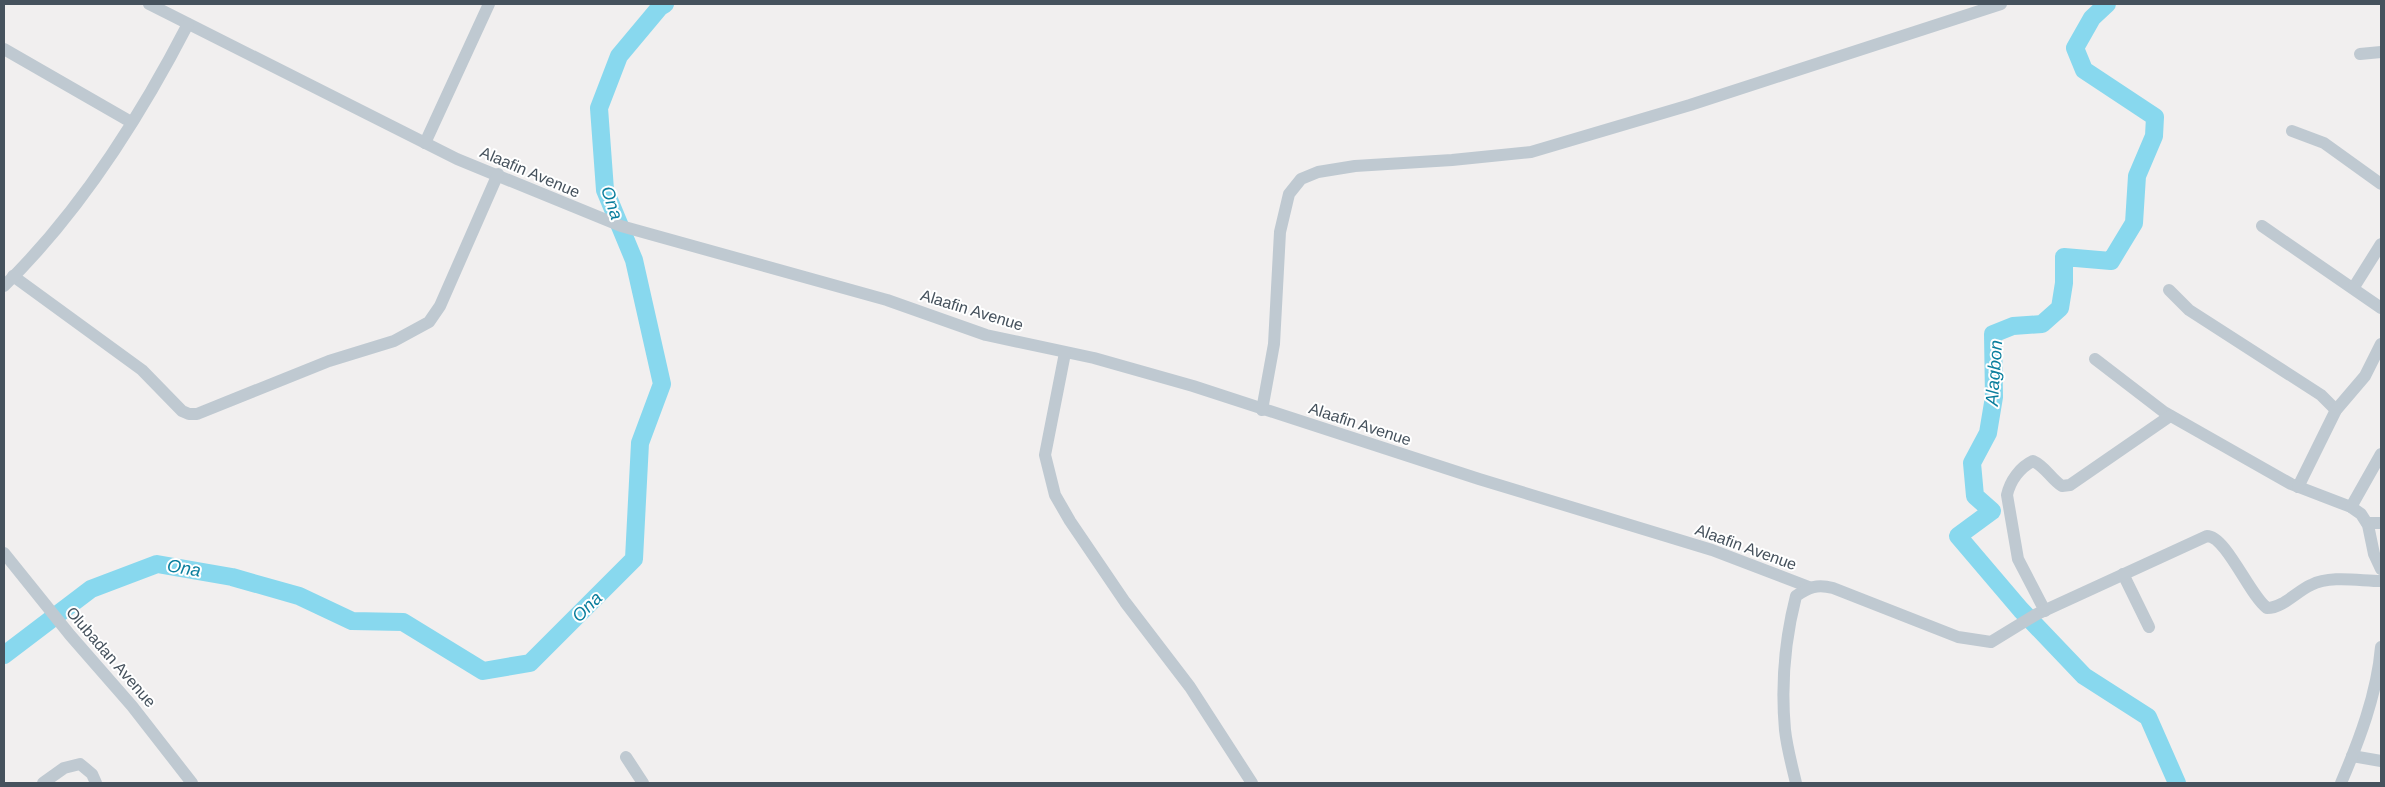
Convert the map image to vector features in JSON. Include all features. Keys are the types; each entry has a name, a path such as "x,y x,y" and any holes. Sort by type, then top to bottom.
{"street":[{"name":"Alaafin Avenue","path":"149,4 457,159 498,174 580,211 621,226 887,300 986,335 1094,358 1175,381 1262,410 1712,550 1809,588"},
{"path":"425,143 489,4"},
{"path":"1262,410 1274,344 1280,232 1289,194 1301,179 1318,172 1355,166 1452,160 1531,152 1690,105 2001,4"},
{"path":"4,286 58,226 131,122 172,55 188,24"},
{"path":"4,49 131,122"},
{"path":"2360,54 2381,52"},
{"path":"2292,131 2324,143 2381,184"},
{"path":"13,276 142,370 182,411 189,414 198,414 329,360 394,341 429,322 440,306 498,174"},
{"path":"2262,226 2354,287 2381,308"},
{"path":"2354,287 2381,244"},
{"path":"2169,290 2189,310 2321,395 2336,410"},
{"path":"2298,487 2336,410 2365,376 2381,344"},
{"path":"1065,353 1045,455 1056,495 1070,521 1124,602 1190,687 1252,783"},
{"path":"2095,359 2170,416 2298,487 2351,507 2362,514 2374,554 2381,569"},
{"path":"2041,613 2018,559 2007,496 2009,486 2026,464 2033,461 2040,464 2062,486 2070,485 2170,416"},
{"path":"2351,507 2381,454"},
{"path":"2366,523 2381,524"},
{"path":"1796,783 1785,731 1785,662 1790,619 1796,596 1809,588 1821,585 1833,588 1958,637 1980,642 1991,642 2041,613 2123,574 2211,536 2224,548 2254,593 2267,608 2275,607 2312,584 2333,580 2381,581"},
{"name":"Olubadan Avenue","path":"4,553 70,635 132,706 192,783"},
{"path":"2123,574 2149,627"},
{"path":"2341,783 2352,756 2379,672 2381,648"},
{"path":"2352,756 2381,761"},
{"path":"626,757 643,783"},
{"path":"43,783 64,768 80,764 92,774 96,783"}],"waterway":[{"name":"Ona","path":"4,655 91,589 157,564 232,577 299,596 352,621 403,622 483,671 530,663 634,559 640,443 662,384 634,260 605,190 599,108 619,56 660,7 665,4"},
{"name":"Alagbon","path":"2107,4 2092,18 2075,48 2084,70 2155,117 2154,136 2137,176 2134,223 2111,261 2064,257 2064,283 2060,308 2042,324 2013,326 1993,334 1994,397 1988,433 1972,463 1975,496 1992,511 1958,536 2021,610 2084,676 2148,717 2177,783"}]}
